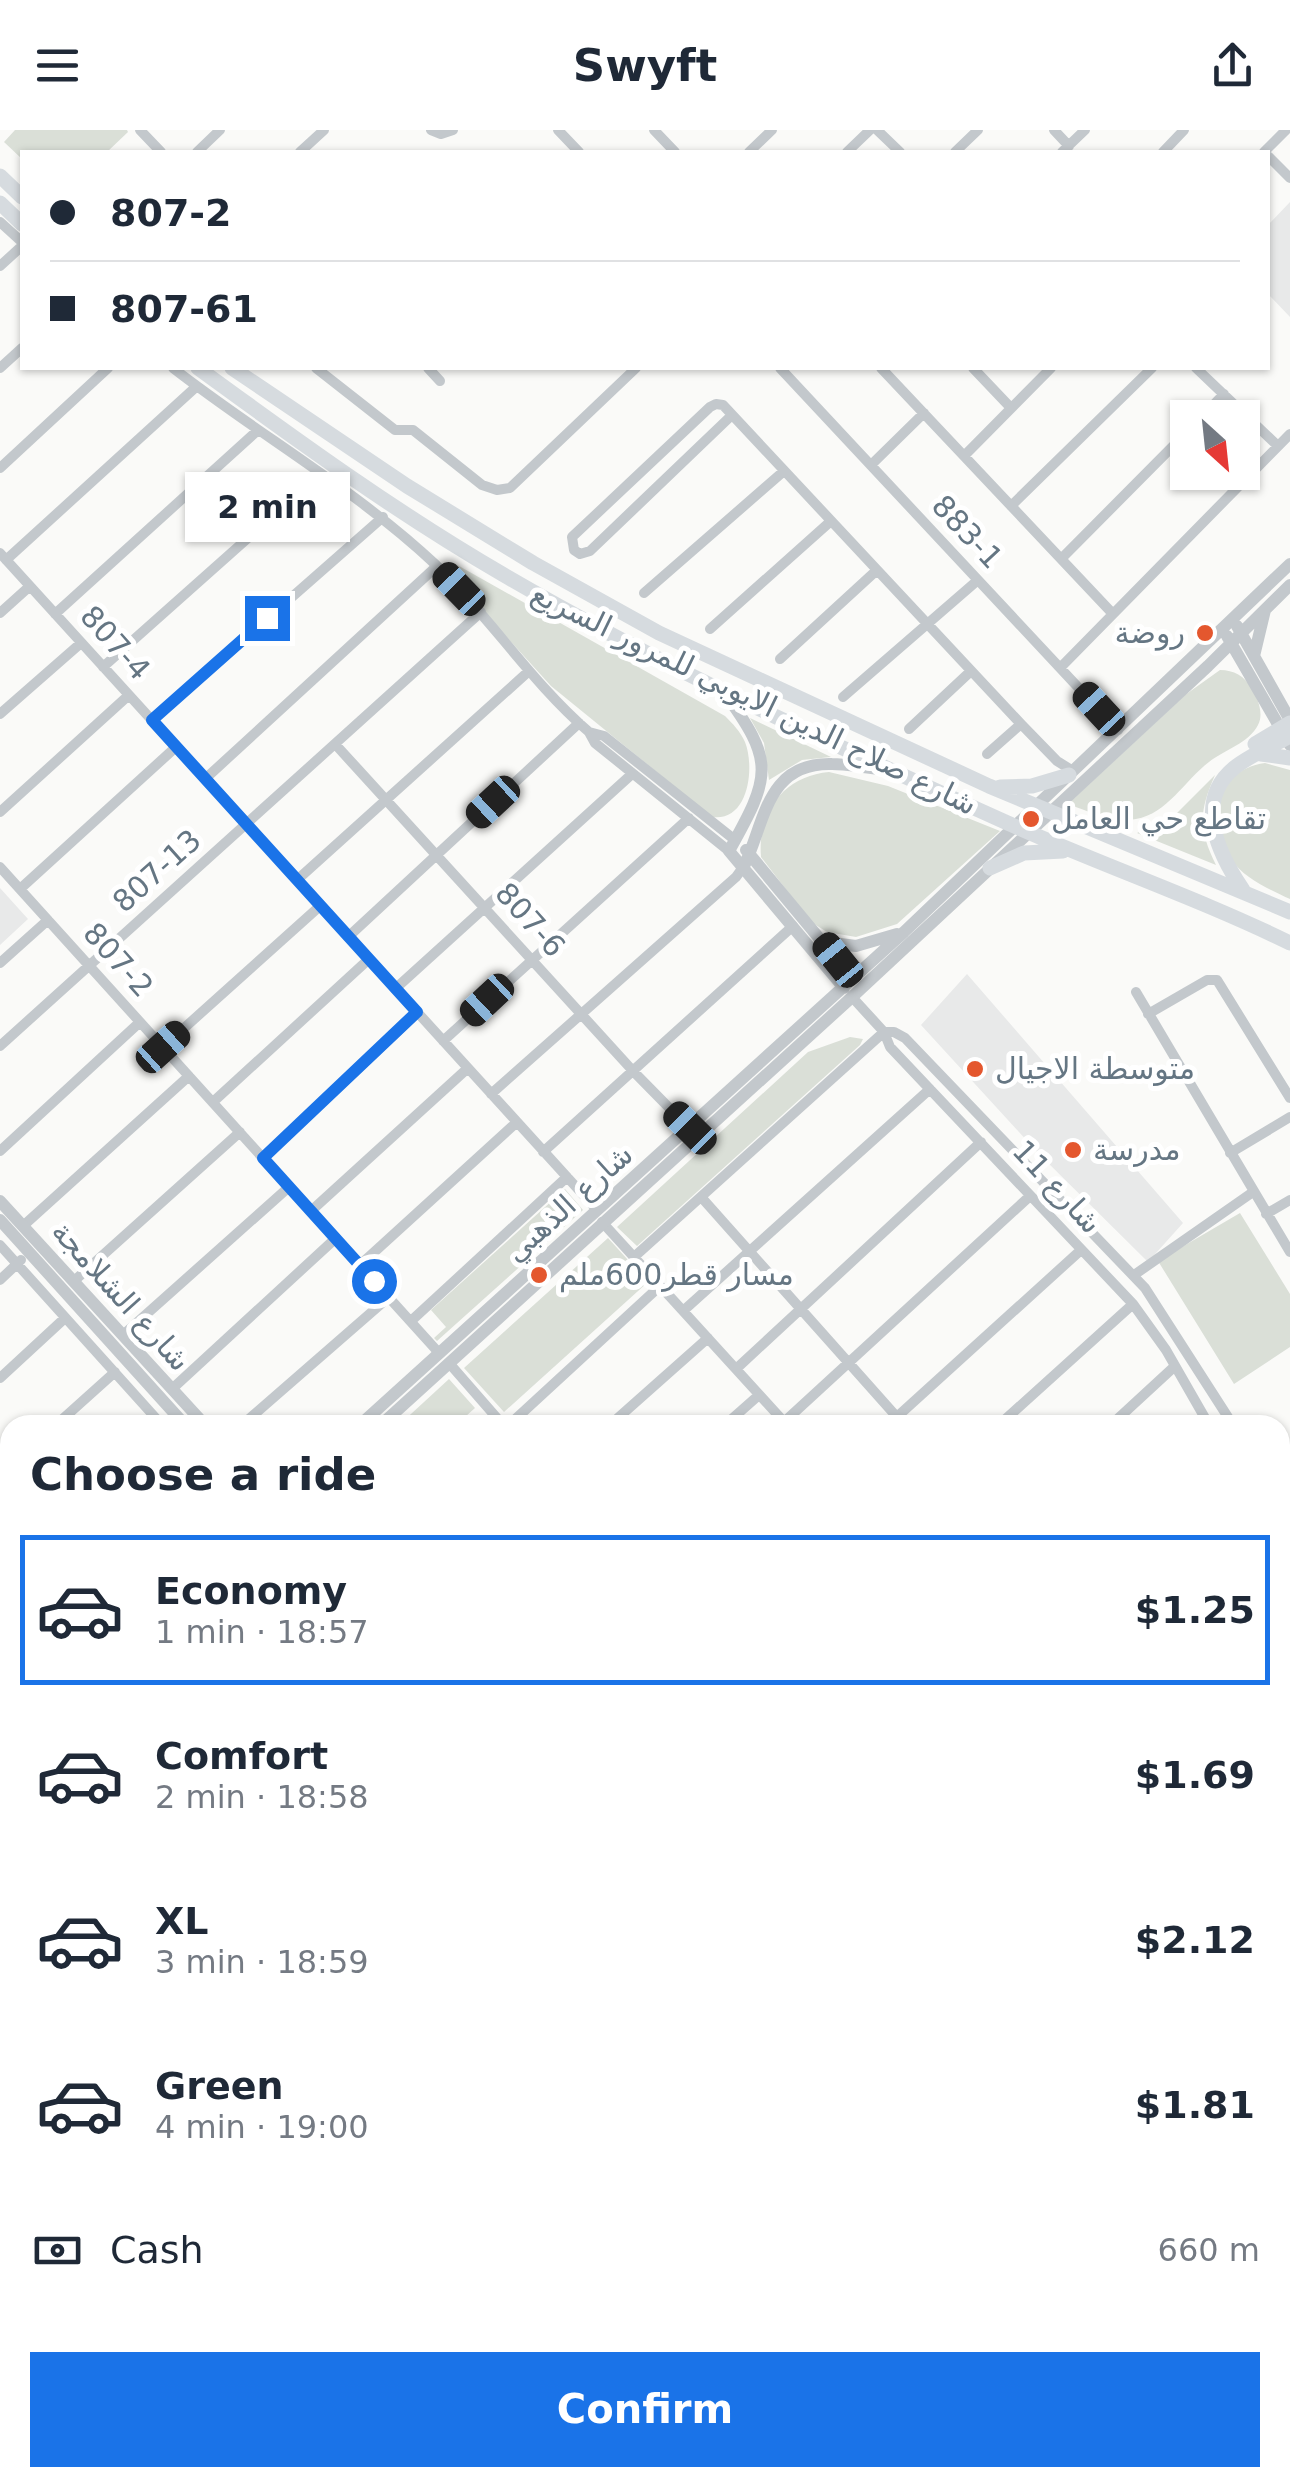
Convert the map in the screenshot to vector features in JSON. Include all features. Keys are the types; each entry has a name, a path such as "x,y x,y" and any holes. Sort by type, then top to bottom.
{"main road":[{"path":"0,176 20,195"},
{"path":"0,203 20,222"},
{"name":"شارع صلاح الدين الايوبي للمرور السريع","path":"201,370 299,444 503,574 722,689 894,770 1290,943"},
{"name":"شارع صلاح الدين الايوبي للمرور السريع","path":"235,370 407,486 660,633 989,786 1290,912"},
{"path":"1244,890 1222,854 1212,817 1214,799 1225,777 1288,732"},
{"path":"1230,758 1288,732"},
{"path":"1256,754 1290,758"},
{"path":"989,786 1032,786 1071,773"},
{"path":"990,868 1006,859 1042,850 1080,854"}],"street":[{"path":"140,130 159,150"},
{"path":"199,150 220,130"},
{"path":"302,150 324,130"},
{"path":"432,130 441,134 452,130"},
{"path":"654,130 672,150"},
{"path":"663,140 673,130"},
{"path":"751,150 772,130"},
{"path":"849,150 873,130 898,150"},
{"path":"957,150 978,130"},
{"path":"1054,130 1066,149 1085,130"},
{"path":"1164,150 1184,130"},
{"path":"1268,150 1286,130"},
{"path":"1270,159 1290,178"},
{"path":"0,222 20,242"},
{"path":"0,266 20,246"},
{"path":"0,368 20,350"},
{"path":"0,468 106,370"},
{"name":"شارع 11","path":"176,370 383,517 438,566 579,723 604,736 747,861 822,940 850,988"},
{"path":"319,370 395,430 413,430 482,486 497,490 510,488 634,370"},
{"path":"430,370 440,381"},
{"name":"883-1","path":"782,370 1118,730"},
{"path":"883,370 1113,614"},
{"path":"975,370 1010,408"},
{"path":"964,456 1049,370"},
{"path":"1011,506 1150,370"},
{"path":"1198,370 1278,446"},
{"path":"3,557 197,386"},
{"path":"1218,400 1224,394"},
{"path":"732,415 590,550 584,554 574,550 572,537 716,404 732,415 1071,773"},
{"path":"871,465 924,413"},
{"path":"55,614 257,431"},
{"path":"1060,668 1290,434"},
{"path":"1061,559 1170,449"},
{"path":"644,594 784,470"},
{"path":"103,667 320,474"},
{"path":"152,720 383,517"},
{"path":"710,629 831,521"},
{"name":"807-4","path":"3,557 468,1068 777,1415"},
{"name":"شارع الذهبي","path":"373,1415 444,1358 850,988 904,932 1208,666 1290,564"},
{"path":"205,779 438,566"},
{"path":"780,659 877,570"},
{"path":"843,696 978,580"},
{"name":"شارع الذهبي","path":"1043,808 1071,773 1118,730 1290,585"},
{"path":"0,613 30,586"},
{"path":"1254,656 1266,608"},
{"name":"807-13","path":"0,1046 481,612"},
{"path":"1232,632 1254,656 1288,732"},
{"path":"1232,632 1252,676 1288,732"},
{"path":"0,714 81,643"},
{"path":"1208,666 1228,663 1252,676"},
{"path":"909,730 972,670"},
{"path":"297,880 529,671"},
{"path":"722,689 753,733 762,762 757,800 732,846"},
{"path":"0,812 129,695"},
{"path":"348,936 579,723"},
{"path":"987,754 1021,724"},
{"name":"شارع 11","path":"590,732 595,743 632,774 732,846"},
{"name":"807-6","path":"335,744 633,1071 690,1128"},
{"path":"20,889 176,747"},
{"path":"491,1094 747,861 766,805 780,784 820,764 894,770"},
{"path":"395,988 632,774"},
{"path":"443,1041 689,818"},
{"name":"شارع الذهبي","path":"600,1216 690,1128 990,868 1021,828"},
{"name":"شارع 11","path":"747,861 793,926 884,1032 890,1047 1132,1304 1203,1415"},
{"name":"807-2","path":"0,867 497,1415"},
{"path":"163,1047 320,906"},
{"path":"0,964 48,920"},
{"path":"543,1152 793,926"},
{"path":"822,940 832,945 856,946 904,932"},
{"path":"212,1102 369,959"},
{"path":"1148,1014 1206,980 1217,980 1290,1098"},
{"path":"1136,992 1290,1252"},
{"path":"263,1158 417,1012"},
{"path":"0,1151 140,1022"},
{"path":"634,1257 884,1032 894,1032 905,1038 1134,1275 1167,1318 1228,1415"},
{"path":"312,1212 468,1068"},
{"path":"23,1226 189,1076"},
{"path":"684,1312 930,1089"},
{"path":"1230,1154 1290,1117"},
{"path":"360,1266 516,1122"},
{"path":"74,1281 240,1132"},
{"path":"736,1369 980,1142"},
{"path":"411,1321 566,1177"},
{"path":"123,1336 290,1187"},
{"path":"1134,1275 1253,1192"},
{"path":"794,1415 1030,1196"},
{"path":"702,1198 891,1415"},
{"path":"1266,1214 1290,1200"},
{"name":"شارع الشلامجة","path":"0,1201 196,1415"},
{"name":"شارع الشلامجة","path":"0,1220 176,1415"},
{"path":"172,1389 336,1238"},
{"path":"0,1245 154,1415"},
{"path":"904,1415 1081,1250"},
{"path":"0,1280 30,1252"},
{"path":"1105,1274 1120,1261"},
{"path":"517,1415 660,1286"},
{"path":"253,1415 388,1297"},
{"path":"1010,1415 1132,1304"},
{"path":"0,1378 66,1318"},
{"path":"621,1415 708,1338"},
{"name":"شارع الذهبي","path":"390,1415 444,1358"},
{"path":"1121,1415 1175,1366"},
{"path":"67,1415 115,1372"},
{"path":"736,1415 759,1395"}],"shaded area":[{"path":"15,130 128,132 109,150 20,150 20,157 4,142"},
{"path":"1290,202 1290,317 1270,296 1270,223"},
{"path":"452,562 725,716 739,731 748,753 746,791 734,811 712,817 551,686 447,571"},
{"path":"1220,670 1242,677 1256,697 1260,721 1249,737 1209,762 1166,804 1147,816 1118,819 1068,804 1185,695"},
{"path":"750,718 831,757 802,760 769,780 764,743"},
{"path":"1265,763 1290,770 1290,899 1258,883 1237,866 1215,820 1219,795 1230,780 1246,768"},
{"path":"829,772 888,786 1000,831 897,924 856,937 827,932 811,922 761,857 761,841 769,811 777,799 799,781"},
{"path":"1215,775 1203,820 1216,865 1137,833 1174,816"},
{"path":"0,888 28,919 0,945"},
{"path":"967,974 1183,1223 1148,1262 1040,1155 921,1025"},
{"path":"850,1037 863,1039 637,1246 617,1227 808,1052"},
{"path":"565,1189 583,1210 437,1341 434,1338 446,1327 431,1310"},
{"path":"1240,1213 1290,1294 1290,1347 1234,1384 1158,1261"},
{"path":"608,1238 648,1282 504,1412 464,1368"},
{"path":"449,1379 475,1408 467,1415 410,1415"}],"place":[{"name":"روضة","path":"1205,633"},
{"name":"تقاطع حي العامل","path":"1031,819"},
{"name":"متوسطة الاجيال","path":"975,1069"},
{"name":"مدرسة","path":"1073,1150"},
{"name":"مسار قطر600ملم","path":"539,1275"}],"route":[{"path":"267,618 152,720 417,1012 263,1158 374,1281"}]}
